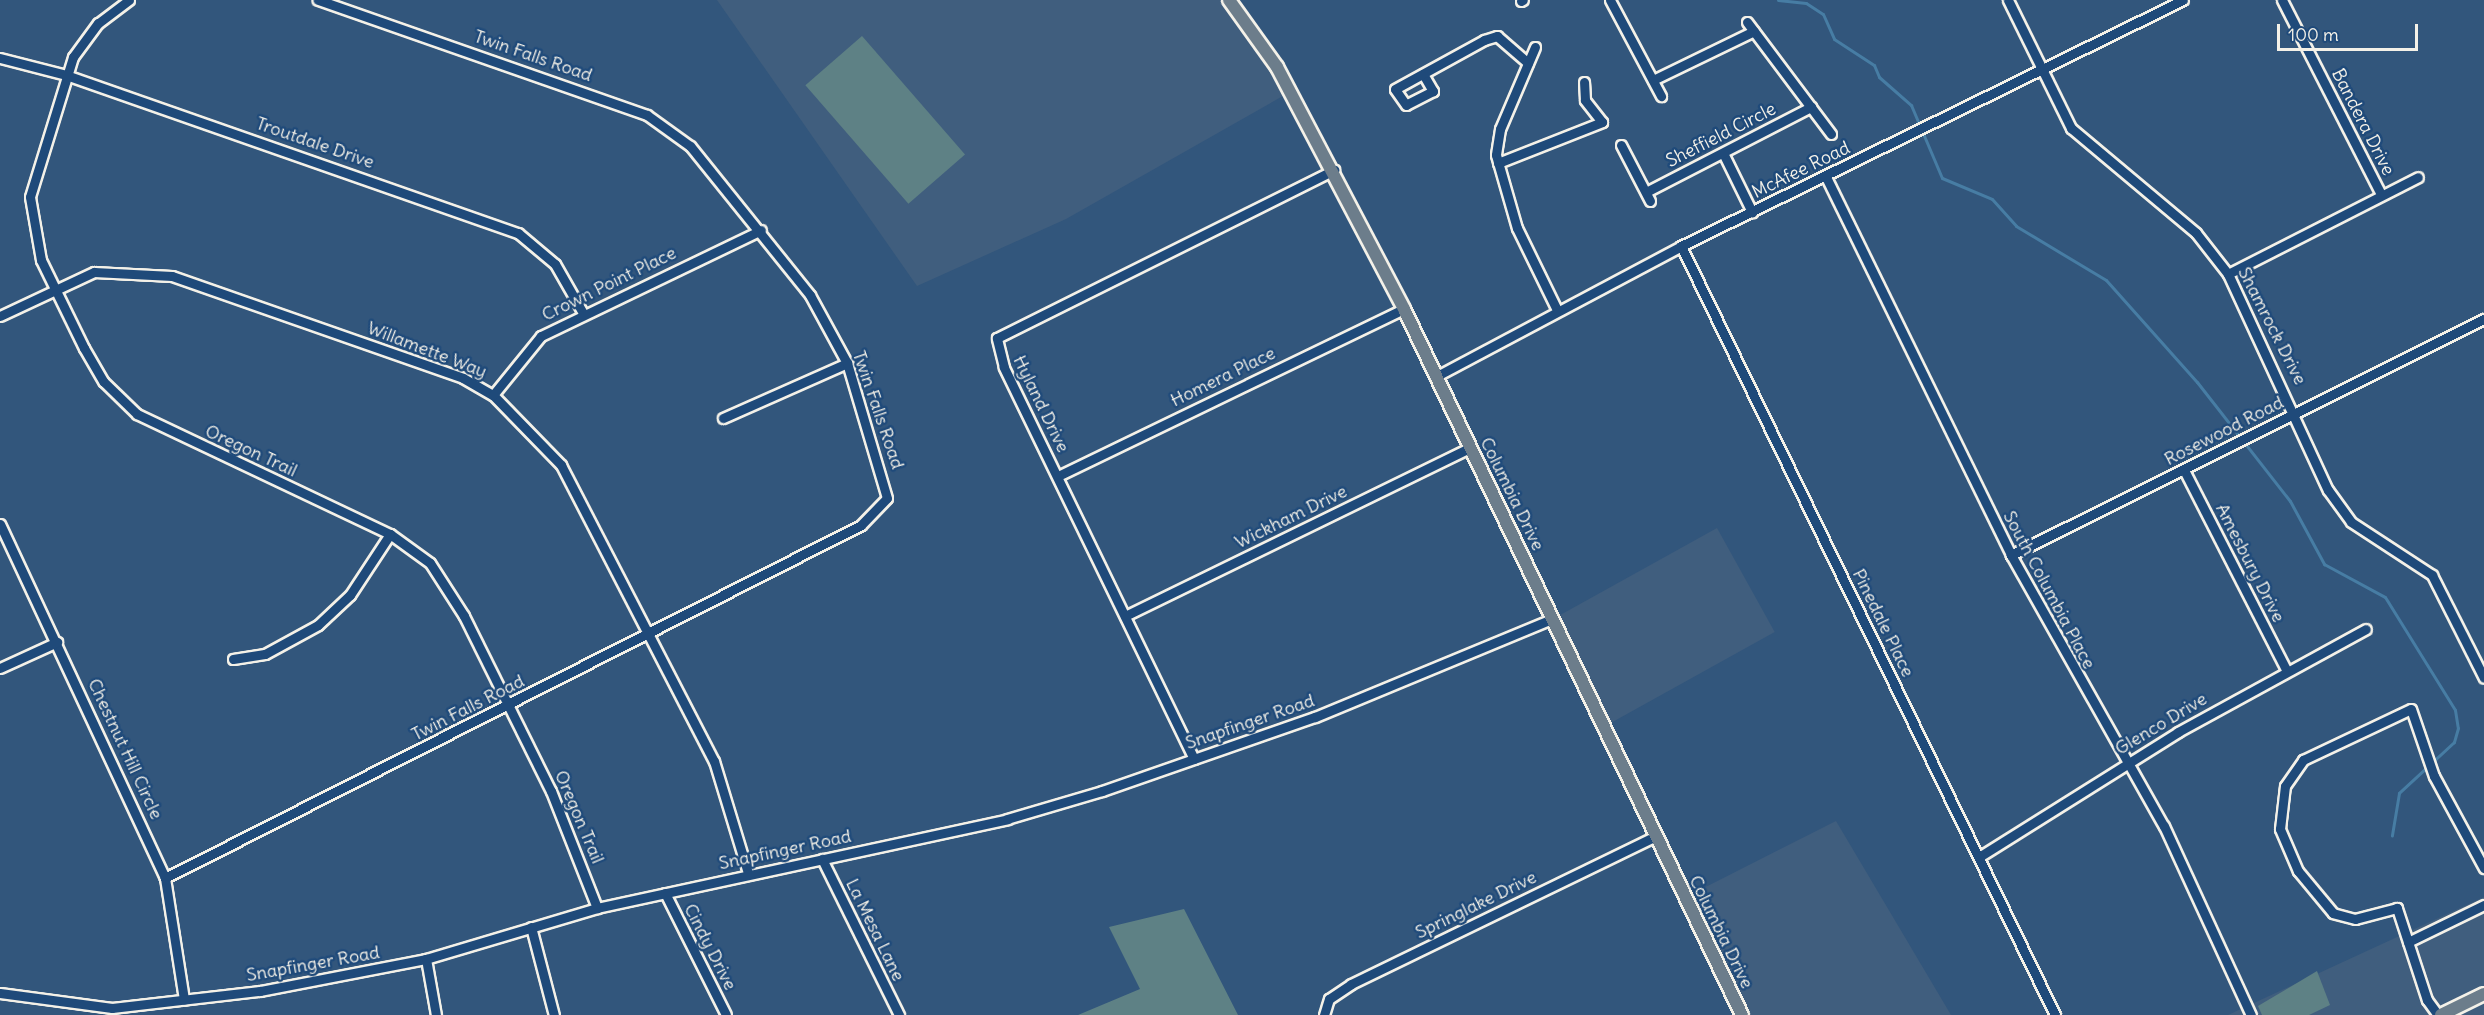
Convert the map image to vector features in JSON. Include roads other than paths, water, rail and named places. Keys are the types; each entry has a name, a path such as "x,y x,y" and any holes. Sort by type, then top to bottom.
{"main road":[{"name":"Columbia Drive","path":"1229,0 1277,67 1334,170 1404,309 1654,837 1742,1015"},
{"path":"2440,1015 2484,994"}],"street":[{"name":"Oregon Trail","path":"129,0 83,40 66,75 30,196 33,232 55,288 104,382 137,414 390,534 439,574 509,707 577,848 597,908"},
{"name":"Twin Falls Road","path":"165,878 509,707 647,629 861,525 888,498 847,363 810,295 761,230 690,146 647,115 318,0"},
{"path":"1610,0 1661,96"},
{"name":"Shamrock Drive","path":"2008,0 2044,70 2046,86 2071,128 2196,233 2228,274 2296,412 2298,431 2328,490 2351,522 2432,576 2484,678"},
{"name":"McAfee Road","path":"1436,377 1557,310 1681,246 1826,177 2183,0"},
{"name":"Bandera Drive","path":"2282,0 2381,194"},
{"path":"1747,22 1831,134"},
{"path":"1653,80 1754,31"},
{"path":"1423,74 1497,36 1528,63"},
{"path":"1535,47 1500,129 1498,163 1517,228 1557,310"},
{"name":"Troutdale Drive","path":"0,58 66,75 518,233 555,264 583,313"},
{"path":"1498,163 1602,122 1585,100 1584,82"},
{"name":"Sheffield Circle","path":"1621,145 1648,196 1811,107"},
{"path":"1724,155 1752,212"},
{"name":"Hyland Drive","path":"1194,759 996,346 1001,332 1334,170"},
{"name":"South Columbia Place","path":"1826,177 2011,555 2164,826 2251,1015"},
{"name":"Bandera Drive","path":"2228,274 2418,177"},
{"name":"Crown Point Place","path":"493,395 541,336 583,313 761,230"},
{"name":"Pinedale Place","path":"1681,246 2055,1015"},
{"name":"Willamette Way","path":"0,316 55,288 94,272 172,276 463,378 493,395 541,438 561,465 714,761 748,873"},
{"name":"Homera Place","path":"1058,476 1404,309"},
{"name":"Rosewood Road","path":"2011,555 2484,319"},
{"path":"723,418 847,363"},
{"name":"Wickham Drive","path":"1125,616 1470,448"},
{"name":"Amesbury Drive","path":"2184,470 2287,671"},
{"name":"Chestnut Hill Circle","path":"0,524 57,642 165,878 183,1000"},
{"path":"233,659 265,654 318,625 350,595 390,534"},
{"name":"Snapfinger Road","path":"0,993 112,1008 361,975 426,959 597,908 748,873 1011,818 1315,717 1552,619"},
{"name":"Glenco Drive","path":"1979,857 2128,762 2287,671 2366,629"},
{"path":"0,669 57,642"},
{"path":"2440,1015 2427,1000 2397,908 2355,919 2333,913 2298,871 2280,829 2285,786 2303,760 2410,709 2434,776 2484,868"},
{"name":"Springlake Drive","path":"1324,1015 1329,999 1351,984 1654,837"},
{"name":"La Mesa Lane","path":"822,859 898,1015"},
{"name":"Cindy Drive","path":"665,893 726,1015"},
{"path":"2408,942 2484,905"},
{"path":"531,927 554,1015"},
{"path":"426,959 436,1015"}],"waterway":[{"path":"1778,0 1806,3 1823,14 1834,39 1874,65 1879,77 1911,105 1942,178 1992,199 2016,226 2106,280 2197,382 2290,501 2324,564 2385,597 2455,710 2458,728 2454,742 2399,793 2392,835"}]}
